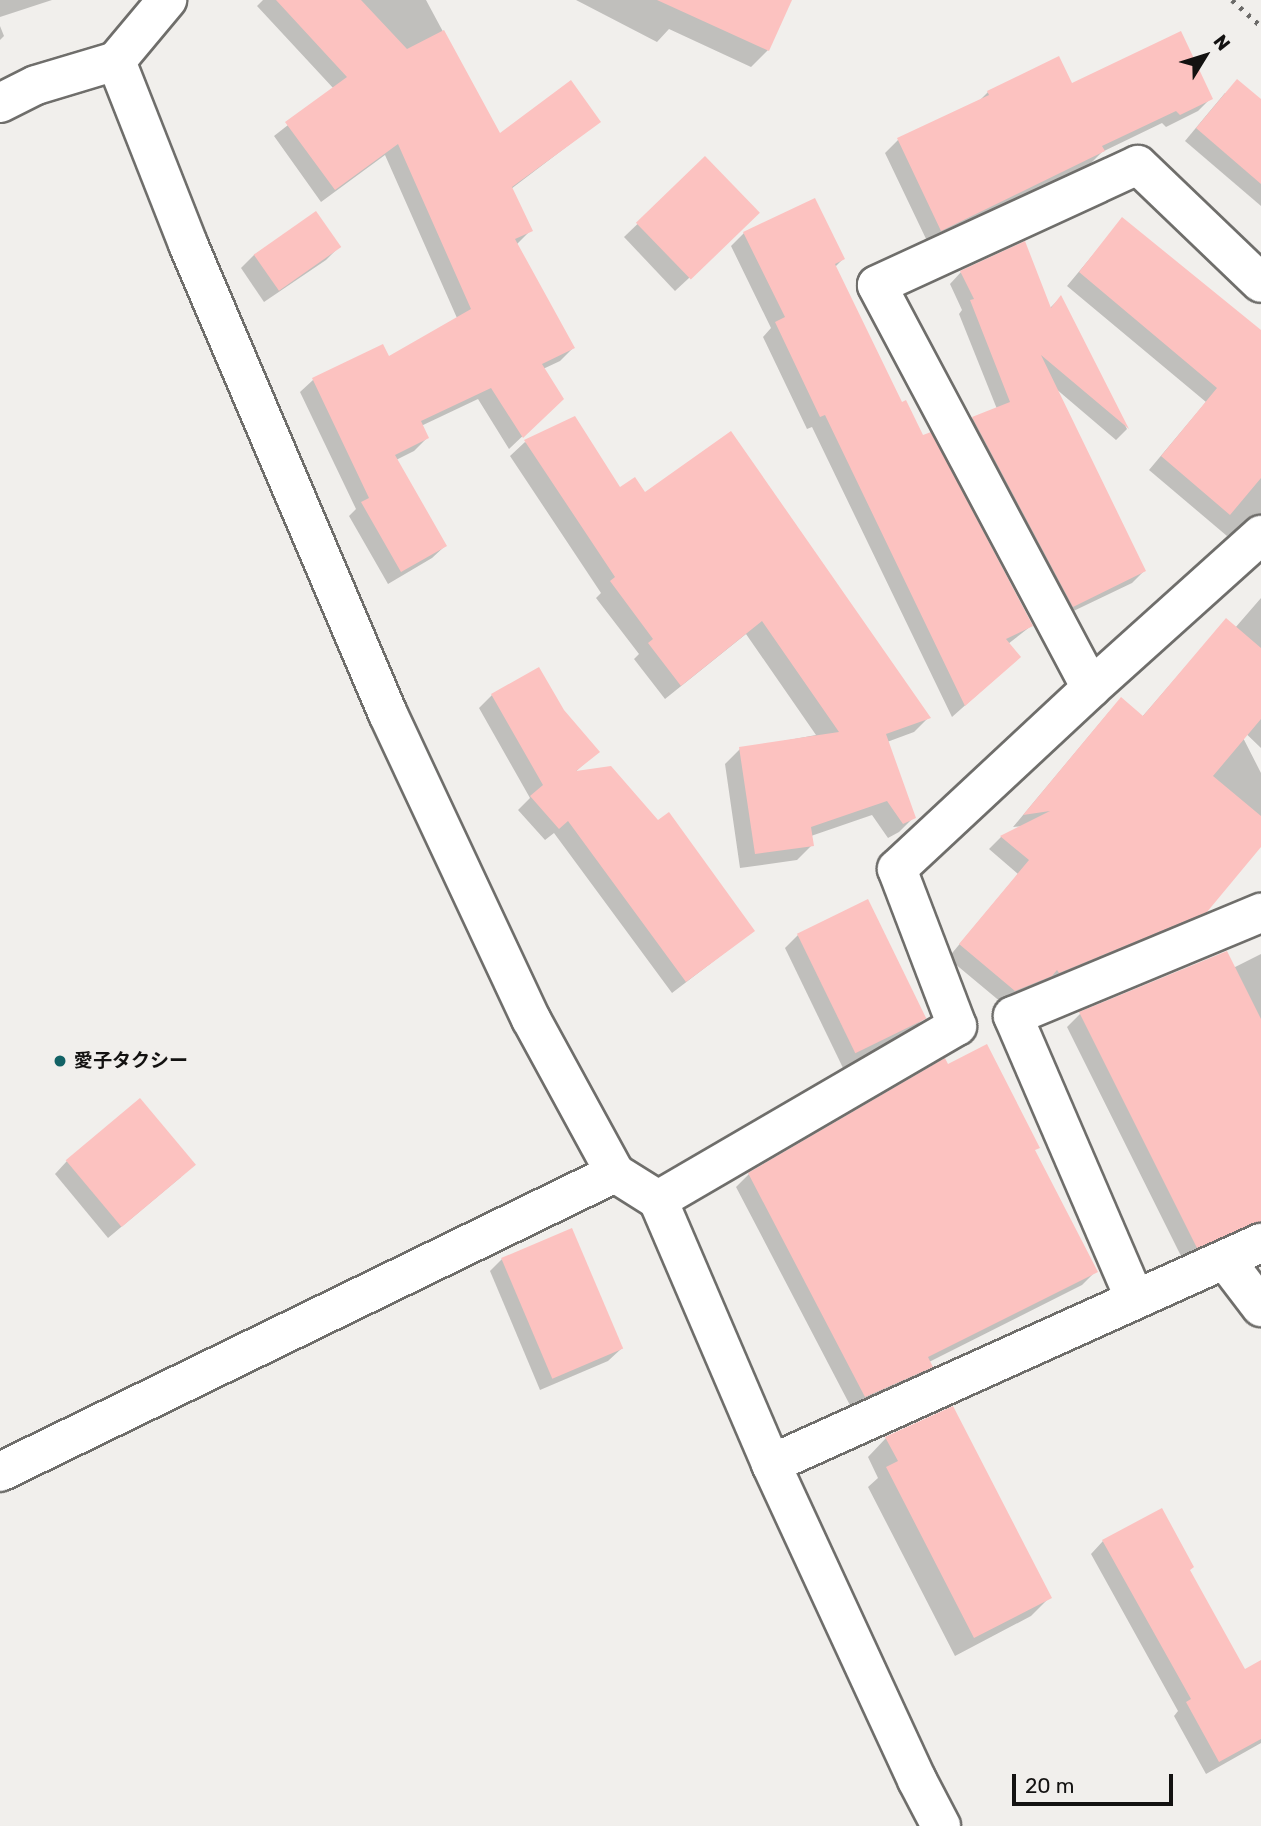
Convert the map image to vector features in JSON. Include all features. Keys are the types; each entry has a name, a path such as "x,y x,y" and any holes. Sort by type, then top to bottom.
{"street":[{"path":"0,103 36,85 116,61 167,0"},
{"path":"116,61 194,256 388,714 531,1019 615,1173 658,1200 771,1464 911,1768 942,1826"},
{"path":"1091,688 877,285 1138,165 1261,283"},
{"path":"658,1200 957,1026 897,869 1091,688 1261,535"},
{"path":"1134,1297 1013,1016 1261,913"},
{"path":"0,1472 615,1173"},
{"path":"771,1464 1134,1297 1226,1261 1261,1242"},
{"path":"1226,1261 1261,1307"}],"building":[{"path":"276,0 361,0 407,49 444,30 500,133 571,80 601,122 512,187 533,231 515,239 575,348 542,364 564,399 523,438 491,388 421,421 429,438 395,455 447,546 401,572 361,502 369,498 312,378 383,344 389,356 471,309 398,144 335,190 285,122 347,77"},
{"path":"657,0 792,0 769,51"},
{"path":"1181,31 1213,99 1180,115 1176,111 1102,146 1105,151 941,231 897,138 989,95 987,91 1059,56 1072,83"},
{"path":"1237,79 1261,99 1261,184 1196,128"},
{"path":"705,156 760,213 691,280 636,223"},
{"path":"815,198 845,259 835,264 902,402 906,400 923,435 931,432 1033,626 1006,639 1021,657 965,706 825,415 820,417 775,322 785,317 743,232"},
{"path":"316,211 341,247 279,291 254,255"},
{"path":"1122,217 1261,330 1261,478 1230,515 1161,456 1217,388 1079,272"},
{"path":"1025,241 1051,308 1061,295 1129,429 1041,355 1146,571 1073,607 972,417 1010,402 970,300 974,299 960,271"},
{"path":"575,416 620,487 635,477 645,492 731,431 931,718 886,734 916,818 903,824 887,801 811,827 814,846 755,854 739,747 839,732 762,621 681,686 648,643 653,639 610,581 615,577 524,440"},
{"path":"1226,618 1261,648 1261,719 1213,776 1261,816 1261,847 1207,912 1059,973 1057,970 1052,976 1015,991 959,944 1029,860 1000,836 1050,811 1023,815 1121,697 1143,716"},
{"path":"539,667 564,710 600,752 576,771 611,766 658,820 669,812 755,931 686,982 568,821 559,829 530,796 543,785 491,694"},
{"path":"868,899 926,1019 855,1053 797,934"},
{"path":"1227,951 1261,1019 1261,1222 1197,1248 1079,1012"},
{"path":"987,1044 1040,1148 1035,1150 1098,1272 928,1357 933,1367 865,1397 748,1173 945,1058 948,1064"},
{"path":"140,1098 196,1165 122,1227 66,1160"},
{"path":"572,1228 623,1349 552,1379 501,1258"},
{"path":"953,1406 1052,1598 974,1638 886,1467 898,1461 885,1437"},
{"path":"1162,1508 1194,1567 1190,1570 1245,1669 1261,1660 1261,1739 1219,1762 1186,1702 1191,1699 1102,1540"}],"railway":[{"path":"1232,0 1261,26"}],"place":[{"name":"愛子タクシー","path":"60,1061"}]}
